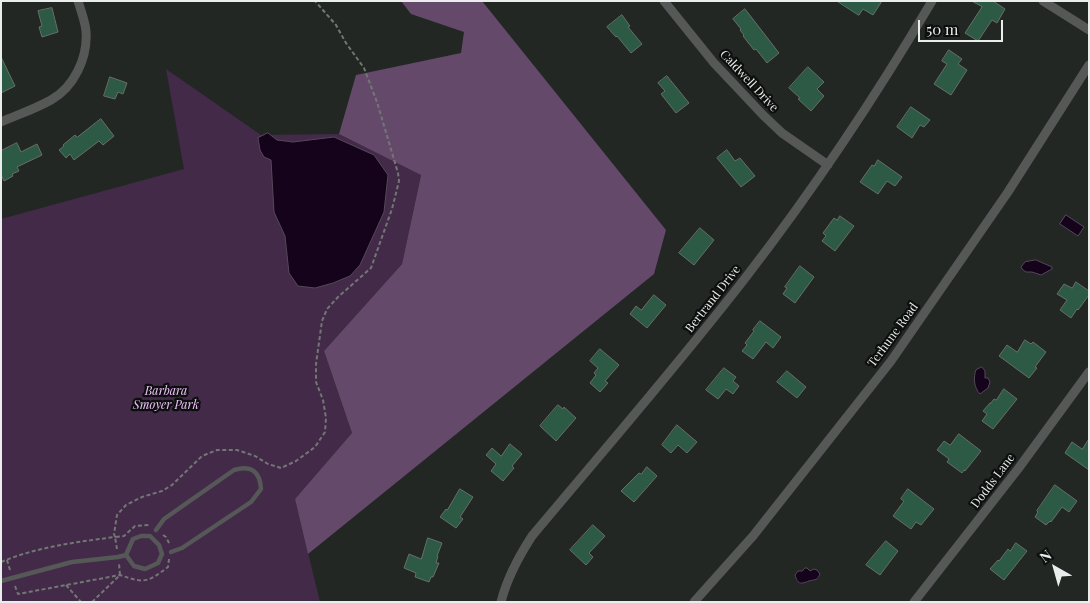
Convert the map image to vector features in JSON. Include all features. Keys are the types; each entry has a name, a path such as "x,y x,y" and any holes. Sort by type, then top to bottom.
{"street":[{"path":"1,122 51,100 65,90 74,78 81,63 86,31 78,1"},
{"name":"Caldwell Drive","path":"664,1 714,62 763,115 782,133 828,165"},
{"name":"Bertrand Drive","path":"501,602 510,576 532,536 747,276 828,165 887,76 932,1"},
{"path":"1043,1 1089,30"},
{"name":"Terhune Road","path":"694,602 753,536 891,361 1008,192 1089,66"},
{"name":"Dodds Lane","path":"914,602 1007,483 1089,372"}],"lane":[{"path":"156,530 164,519 234,470 243,467 253,470 260,479 261,489 251,502 182,548 171,552"},
{"path":"141,536 150,536 159,545 162,554 158,563 145,569 134,566 126,555 133,540 141,536"},
{"path":"1,581 72,562 126,555"}],"path":[{"path":"92,602 120,575 114,534 117,515 126,505 142,497 162,492 202,456 217,450 237,450 280,468 296,461 315,446 324,432 326,418 323,400 316,382 316,364 322,321 327,309 338,297 371,268 392,209 399,181 377,102 364,68 336,25 315,1"},
{"path":"1,562 65,544 115,537"},
{"path":"66,585 81,602"}],"green space":[{"name":"Barbara Smoyer Park","path":"166,69 261,135 339,134 421,174 402,264 324,351 352,433 295,499 320,602 1,602 1,219 184,169"}],"shaded area":[{"path":"401,1 482,1 666,230 654,274 308,554 295,499 352,433 324,351 402,264 421,175 339,134 356,75 461,53 464,32 411,14"},
{"path":"268,133 277,140 293,142 334,137 374,155 388,175 384,212 360,265 350,276 315,288 298,286 289,273 285,236 274,212 271,160 264,157 260,150 258,138"},
{"path":"1066,215 1084,227 1078,236 1060,224"},
{"path":"1036,260 1052,267 1052,269 1041,275 1026,272 1022,269 1021,267 1025,262"},
{"path":"982,367 985,371 985,378 988,378 990,382 988,388 980,394 975,386 975,376 976,370"},
{"path":"805,568 810,571 817,570 820,574 818,578 804,583 797,581 795,575 798,571 802,571"}],"building":[{"path":"837,1 882,1 873,15 863,9 859,15"},
{"path":"972,1 993,1 1005,9 997,23 992,20 978,41 965,33 982,7"},
{"path":"52,8 58,32 42,37 39,27 42,26 38,11"},
{"path":"745,9 779,53 767,63 743,36 741,29 733,19"},
{"path":"622,15 630,26 628,27 642,44 631,53 607,27"},
{"path":"949,50 962,59 958,64 967,70 951,95 934,84 947,64 942,61"},
{"path":"1,57 15,86 1,93"},
{"path":"808,67 824,82 817,89 824,96 811,111 789,88"},
{"path":"667,76 689,103 676,113 661,94 665,91 658,83"},
{"path":"110,77 127,83 123,94 118,92 115,99 104,96"},
{"path":"911,107 930,120 924,127 920,125 912,138 897,127"},
{"path":"101,119 114,136 103,145 99,141 74,160 70,154 66,158 59,150 63,145"},
{"path":"17,143 21,152 37,144 42,155 17,167 19,171 4,181 1,175 1,151"},
{"path":"727,150 735,161 740,158 755,176 741,187 717,158"},
{"path":"878,160 902,177 895,186 887,181 878,194 860,182"},
{"path":"840,216 854,226 835,251 822,241 826,236 823,233 834,218 837,220"},
{"path":"700,228 714,240 694,265 679,253"},
{"path":"800,266 814,277 795,303 783,294 787,288 785,287"},
{"path":"1076,282 1089,291 1089,295 1071,318 1060,310 1067,300 1057,294 1064,284 1072,288"},
{"path":"654,295 666,305 647,328 630,314 636,306 641,310"},
{"path":"760,321 781,337 773,348 766,342 753,359 742,351 747,345 745,343"},
{"path":"1025,340 1031,344 1033,342 1046,352 1029,378 999,356 1007,345 1017,352"},
{"path":"600,349 619,365 605,381 608,383 600,392 590,383 596,375 594,373 598,368 590,361"},
{"path":"724,368 736,377 733,381 739,386 733,394 726,389 718,399 706,390"},
{"path":"787,371 806,387 797,398 777,382"},
{"path":"1004,389 1017,399 993,429 982,421 987,414 983,411 994,399 996,400"},
{"path":"558,405 563,409 564,407 576,418 556,441 540,426"},
{"path":"677,425 697,442 687,453 678,445 671,453 662,445"},
{"path":"959,434 981,451 962,473 947,462 949,459 937,450 944,441 950,445"},
{"path":"1089,439 1089,470 1065,453 1072,442 1082,449"},
{"path":"510,444 522,454 512,466 514,468 503,481 491,471 496,464 486,455 492,448 501,456"},
{"path":"647,467 657,476 634,502 621,491"},
{"path":"1055,485 1077,501 1069,512 1062,507 1051,522 1046,525 1035,517"},
{"path":"460,489 473,497 460,517 463,519 456,528 440,517 447,510"},
{"path":"908,489 934,509 921,525 916,522 911,529 893,516 904,501 901,499"},
{"path":"593,525 605,536 589,553 593,557 586,565 570,550"},
{"path":"428,538 442,543 437,556 436,563 439,563 429,582 415,577 416,573 404,568 409,554 421,559"},
{"path":"886,541 898,551 880,575 866,565"},
{"path":"1016,543 1027,551 1004,580 990,569"}]}
